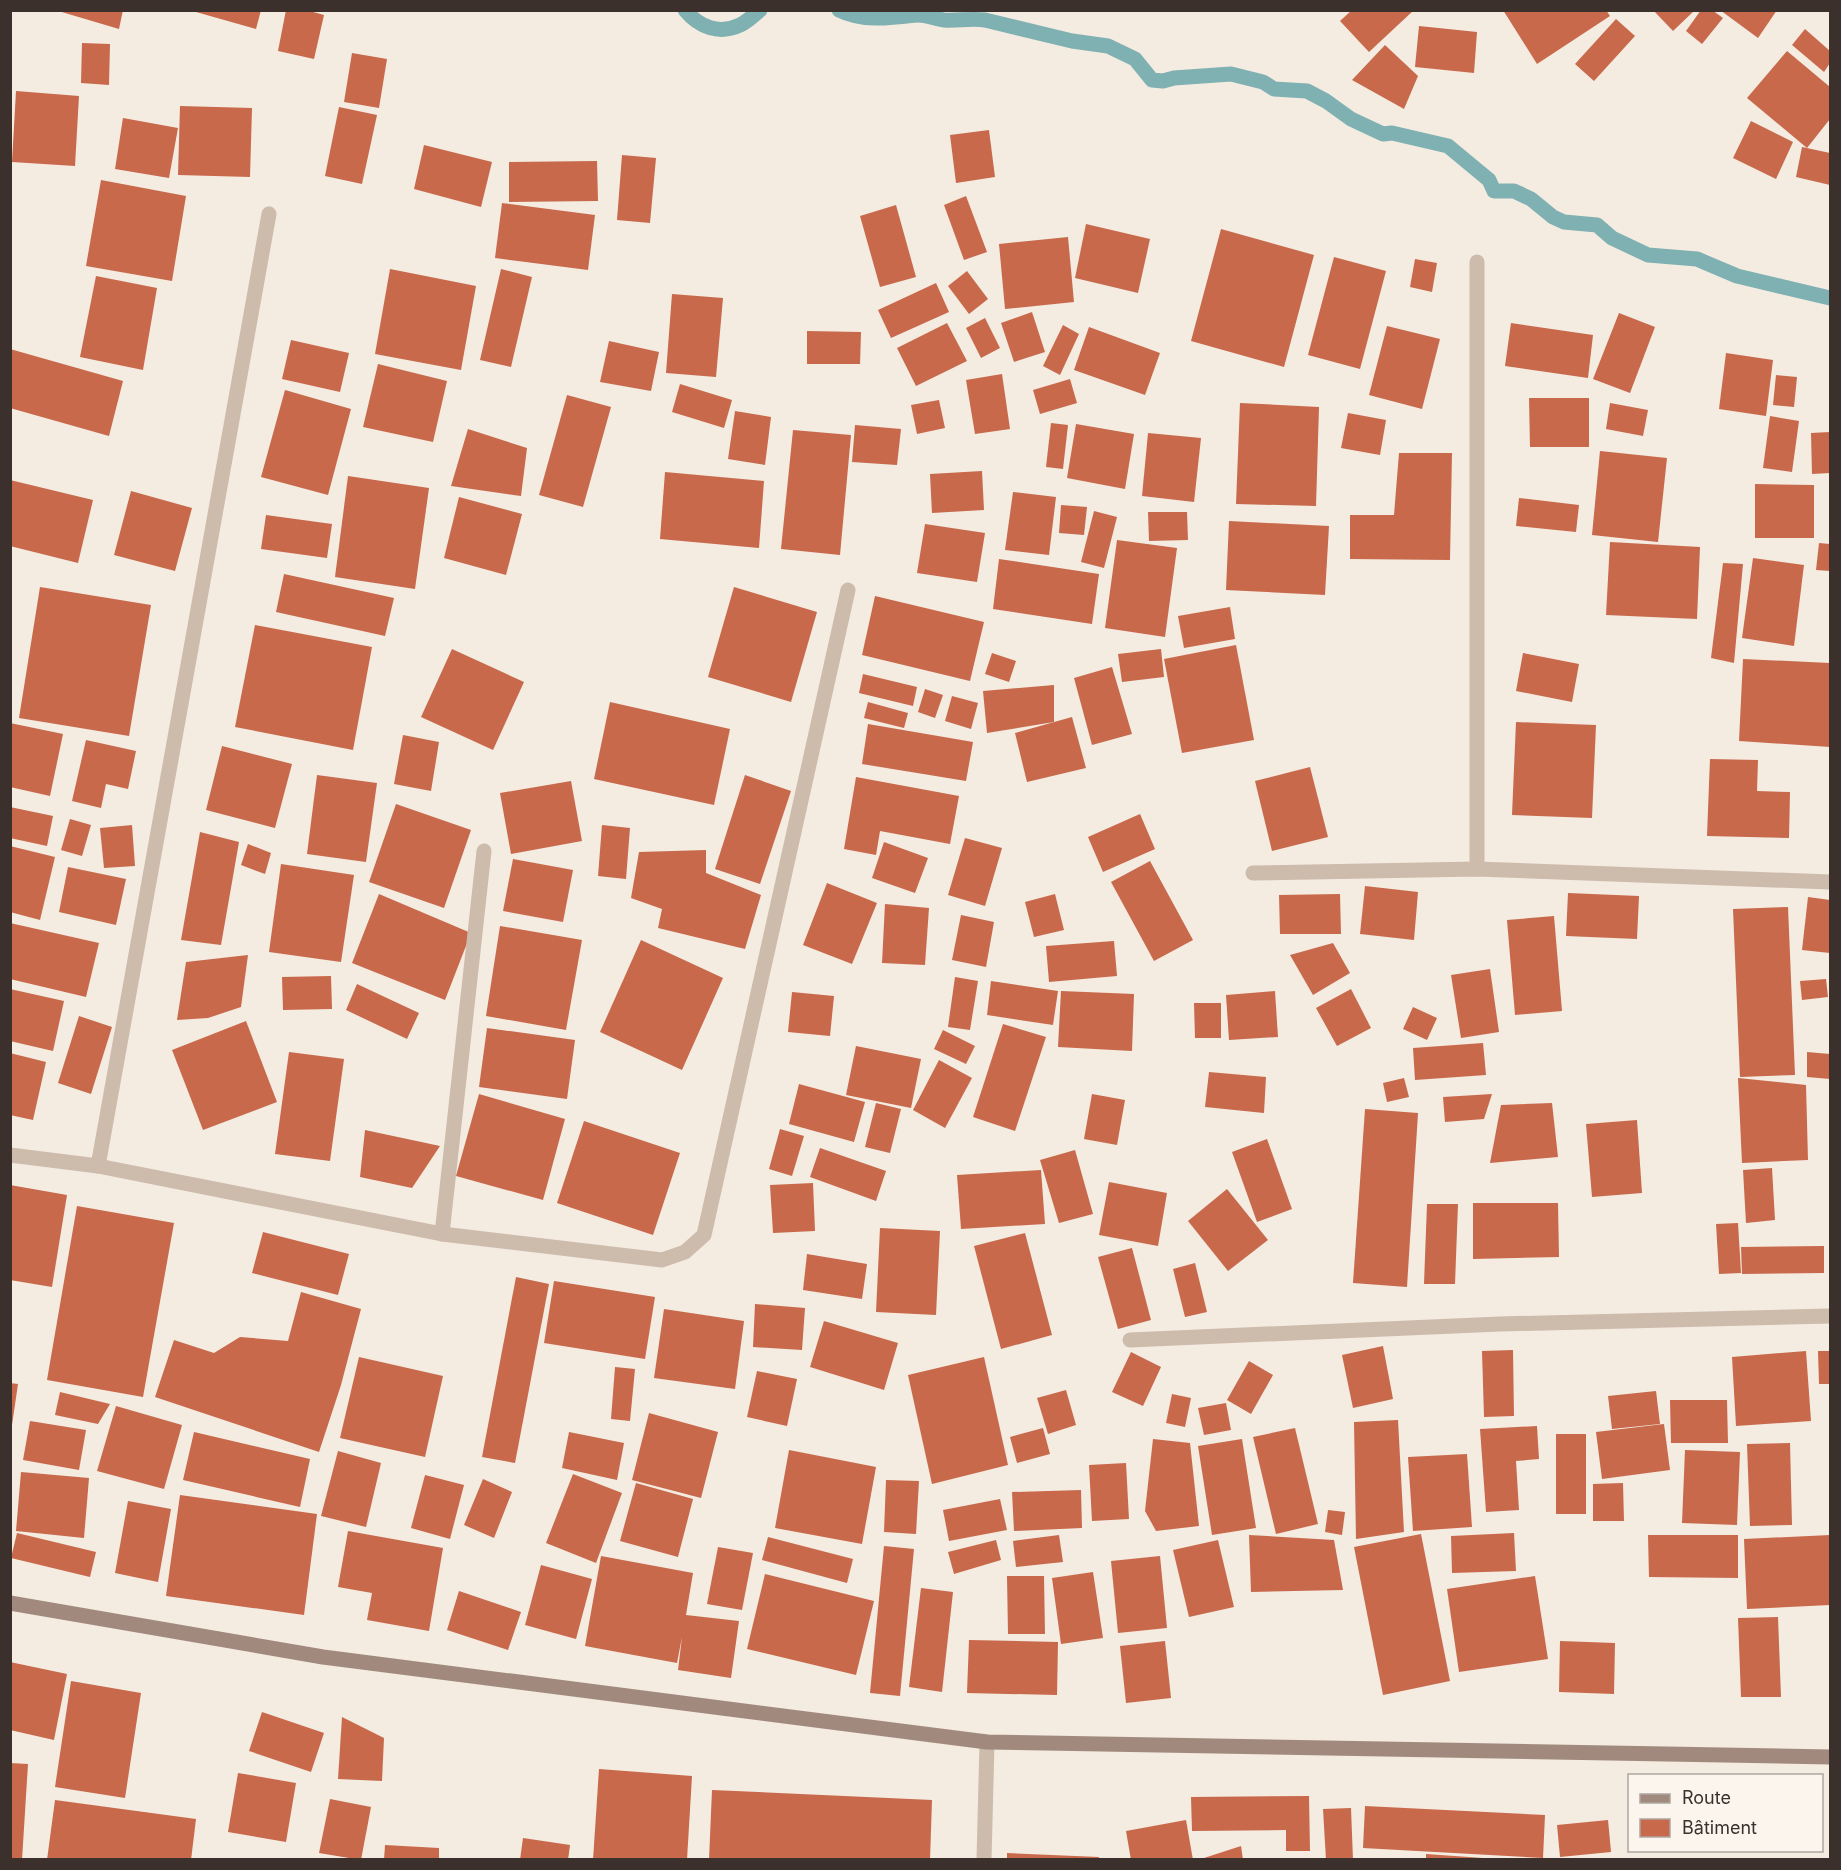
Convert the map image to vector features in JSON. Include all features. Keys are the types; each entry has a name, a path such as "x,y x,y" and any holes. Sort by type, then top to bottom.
{"street":[{"path":"98,1166 269,214"},
{"path":"1477,262 1477,869"},
{"path":"10,1155 98,1166 442,1234 662,1260 685,1252 704,1235 848,590"},
{"path":"442,1234 484,852"},
{"path":"1253,873 1477,869 1830,882"},
{"path":"1130,1340 1500,1324 1830,1316"},
{"path":"10,1603 323,1657 987,1742 1830,1757"},
{"path":"984,1860 987,1742"}],"building":[{"path":"55,10 123,10 119,29"},
{"path":"189,10 261,10 256,29"},
{"path":"286,10 306,10 324,15 314,59 278,51"},
{"path":"1352,10 1414,10 1369,52 1340,21"},
{"path":"1503,10 1606,10 1610,16 1537,64"},
{"path":"1653,10 1695,10 1673,31"},
{"path":"1701,10 1712,10 1723,18 1702,44 1686,31"},
{"path":"1720,10 1777,10 1758,38"},
{"path":"1616,19 1635,36 1594,81 1575,64"},
{"path":"1419,26 1477,32 1474,73 1415,67"},
{"path":"1805,29 1830,51 1830,63 1824,72 1792,45"},
{"path":"82,43 110,44 109,85 81,83"},
{"path":"1385,45 1418,76 1404,109 1352,80"},
{"path":"1787,51 1830,87 1830,119 1807,148 1747,98"},
{"path":"352,53 387,59 379,108 344,102"},
{"path":"16,91 79,96 75,166 12,162"},
{"path":"180,106 252,108 250,177 178,175"},
{"path":"339,107 377,115 362,184 325,176"},
{"path":"123,118 178,128 169,178 115,169"},
{"path":"1751,121 1793,142 1776,179 1733,158"},
{"path":"989,130 995,177 956,183 950,135"},
{"path":"424,145 492,162 481,207 414,189"},
{"path":"1802,147 1830,153 1830,185 1796,177"},
{"path":"622,155 656,158 650,223 617,220"},
{"path":"597,161 598,201 509,202 509,162"},
{"path":"101,180 186,196 172,281 86,266"},
{"path":"966,196 987,252 964,260 944,205"},
{"path":"502,203 595,215 588,270 495,258"},
{"path":"896,205 916,277 880,287 860,216"},
{"path":"1086,224 1150,239 1138,293 1075,278"},
{"path":"1221,229 1314,255 1284,367 1191,341"},
{"path":"1068,237 1074,302 1005,309 999,244"},
{"path":"1334,257 1386,271 1360,369 1308,355"},
{"path":"1415,259 1437,263 1432,292 1410,287"},
{"path":"390,269 476,286 461,370 375,354"},
{"path":"501,269 532,277 511,367 480,360"},
{"path":"967,271 988,299 969,314 948,286"},
{"path":"96,276 157,288 143,370 80,357"},
{"path":"936,283 949,312 891,338 878,310"},
{"path":"672,294 723,298 716,377 666,373"},
{"path":"1032,312 1045,352 1014,362 1001,323"},
{"path":"1619,313 1655,327 1630,393 1593,379"},
{"path":"985,318 1000,348 981,358 966,328"},
{"path":"947,323 967,361 916,386 897,348"},
{"path":"1511,323 1593,335 1588,378 1505,366"},
{"path":"1063,325 1079,334 1060,375 1043,366"},
{"path":"1387,326 1440,339 1422,409 1369,395"},
{"path":"1089,327 1160,353 1145,395 1074,370"},
{"path":"807,331 861,332 860,364 807,364"},
{"path":"291,340 349,353 340,392 282,379"},
{"path":"609,341 659,352 651,391 600,382"},
{"path":"10,349 123,381 109,436 10,408"},
{"path":"1726,353 1773,360 1766,416 1719,409"},
{"path":"378,364 447,381 433,442 363,427"},
{"path":"1002,374 1010,429 975,434 966,380"},
{"path":"1776,375 1797,377 1794,407 1773,405"},
{"path":"1070,379 1077,403 1040,414 1033,390"},
{"path":"680,384 732,400 724,428 672,412"},
{"path":"285,390 351,409 328,495 261,477"},
{"path":"567,395 611,407 583,507 539,495"},
{"path":"1529,398 1589,398 1589,447 1530,447"},
{"path":"939,400 945,428 917,434 911,405"},
{"path":"1240,403 1319,407 1316,506 1236,504"},
{"path":"1610,403 1648,410 1643,436 1606,429"},
{"path":"735,411 771,417 765,465 728,459"},
{"path":"1348,413 1386,420 1380,455 1341,448"},
{"path":"1770,416 1799,421 1792,472 1763,468"},
{"path":"1051,423 1068,425 1063,469 1046,467"},
{"path":"1076,424 1134,434 1125,489 1067,478"},
{"path":"855,425 901,429 897,465 852,462"},
{"path":"468,429 527,448 521,496 451,486"},
{"path":"793,430 851,435 840,555 781,549"},
{"path":"1830,432 1830,473 1812,474 1811,433"},
{"path":"1148,433 1201,438 1194,502 1142,496"},
{"path":"1600,451 1667,458 1658,542 1592,535"},
{"path":"1399,453 1452,453 1450,560 1350,559 1350,515 1394,515"},
{"path":"982,471 984,510 932,513 930,474"},
{"path":"665,472 764,481 759,548 660,539"},
{"path":"348,476 429,488 415,589 335,577"},
{"path":"10,480 93,500 78,563 10,546"},
{"path":"1755,484 1814,485 1814,538 1755,538"},
{"path":"131,491 192,508 175,571 114,555"},
{"path":"1013,492 1056,497 1049,555 1005,550"},
{"path":"459,497 522,514 506,575 444,558"},
{"path":"1519,498 1579,505 1576,532 1516,526"},
{"path":"1061,505 1087,507 1084,535 1059,533"},
{"path":"1094,511 1117,517 1104,568 1081,562"},
{"path":"1148,512 1187,512 1188,540 1149,541"},
{"path":"266,515 332,524 327,558 261,549"},
{"path":"1229,521 1329,526 1325,595 1226,590"},
{"path":"925,524 985,533 977,582 917,573"},
{"path":"1117,540 1177,548 1165,637 1105,628"},
{"path":"1610,542 1700,547 1697,619 1606,615"},
{"path":"1819,543 1830,544 1830,571 1816,570"},
{"path":"1753,558 1804,565 1794,646 1742,638"},
{"path":"999,559 1099,574 1092,624 993,609"},
{"path":"1723,563 1743,564 1734,663 1711,658"},
{"path":"284,574 394,598 385,636 276,612"},
{"path":"40,587 151,605 129,736 19,718"},
{"path":"734,587 817,612 791,702 708,677"},
{"path":"875,596 984,622 970,681 862,655"},
{"path":"1230,607 1235,639 1184,648 1178,616"},
{"path":"255,625 372,647 353,750 235,727"},
{"path":"1236,645 1254,740 1182,753 1164,659"},
{"path":"452,649 524,682 493,750 421,717"},
{"path":"1161,649 1164,677 1122,682 1118,654"},
{"path":"992,653 1016,661 1009,682 985,674"},
{"path":"1523,653 1579,664 1572,702 1516,691"},
{"path":"1743,659 1830,663 1830,747 1739,741"},
{"path":"1112,667 1132,734 1092,745 1074,678"},
{"path":"863,674 917,687 913,706 859,693"},
{"path":"1054,685 1054,722 987,733 983,691"},
{"path":"925,689 943,695 935,718 918,712"},
{"path":"952,696 978,703 971,729 945,721"},
{"path":"610,702 730,729 714,805 594,779"},
{"path":"868,702 908,713 904,728 864,718"},
{"path":"1072,717 1086,768 1027,782 1015,733"},
{"path":"1516,722 1596,725 1592,818 1512,815"},
{"path":"10,723 63,734 50,796 10,787"},
{"path":"868,724 973,742 966,781 862,764"},
{"path":"403,735 439,742 431,791 394,784"},
{"path":"86,740 136,751 128,789 106,784 101,808 72,801"},
{"path":"222,746 292,764 275,828 206,810"},
{"path":"1710,759 1758,760 1757,791 1790,792 1789,838 1707,836"},
{"path":"1310,767 1328,837 1272,851 1255,781"},
{"path":"317,775 377,783 366,862 307,854"},
{"path":"745,775 791,791 760,884 715,869"},
{"path":"856,777 959,796 950,844 880,831 876,855 844,849"},
{"path":"571,781 582,841 511,854 500,793"},
{"path":"396,804 471,830 444,908 369,882"},
{"path":"10,807 53,816 47,846 10,838"},
{"path":"1140,814 1155,849 1103,872 1088,837"},
{"path":"70,819 91,825 82,856 61,850"},
{"path":"132,825 135,866 104,868 100,828"},
{"path":"602,825 630,828 626,879 598,876"},
{"path":"200,832 239,842 221,945 181,940"},
{"path":"965,838 1002,848 985,906 948,895"},
{"path":"884,842 928,858 915,893 872,878"},
{"path":"248,844 271,853 265,874 241,865"},
{"path":"10,846 55,857 40,920 10,912"},
{"path":"706,850 706,873 761,895 745,949 658,928 662,909 631,898 639,852"},
{"path":"513,859 573,870 563,922 503,911"},
{"path":"1150,861 1193,940 1154,961 1111,882"},
{"path":"281,864 354,875 341,962 269,952"},
{"path":"68,867 126,879 116,925 59,912"},
{"path":"827,883 877,903 852,964 803,945"},
{"path":"1365,886 1418,892 1414,940 1360,934"},
{"path":"1568,893 1639,896 1637,939 1566,936"},
{"path":"379,894 471,933 445,1000 352,963"},
{"path":"1055,894 1064,930 1034,937 1025,902"},
{"path":"1340,894 1341,934 1280,934 1279,895"},
{"path":"1808,897 1830,900 1830,953 1802,950"},
{"path":"885,904 929,908 925,965 882,963"},
{"path":"1788,907 1795,1075 1740,1077 1733,909"},
{"path":"961,915 994,922 986,967 952,960"},
{"path":"1554,916 1562,1011 1515,1015 1507,920"},
{"path":"10,923 99,943 86,997 10,979"},
{"path":"500,926 582,940 566,1030 486,1016"},
{"path":"641,940 723,978 682,1070 600,1032"},
{"path":"1114,941 1117,976 1049,982 1046,946"},
{"path":"1333,943 1350,973 1313,995 1290,955"},
{"path":"248,955 241,1007 208,1018 177,1020 186,962"},
{"path":"1490,969 1499,1032 1461,1038 1451,975"},
{"path":"331,976 332,1009 283,1010 282,977"},
{"path":"955,977 978,981 970,1030 948,1027"},
{"path":"1826,979 1828,997 1802,1000 1800,981"},
{"path":"991,981 1058,991 1053,1025 987,1015"},
{"path":"357,984 419,1013 407,1039 346,1010"},
{"path":"10,989 64,1001 53,1051 10,1041"},
{"path":"1351,989 1371,1028 1337,1046 1316,1008"},
{"path":"1061,991 1134,994 1132,1051 1058,1047"},
{"path":"1275,991 1278,1037 1229,1040 1226,995"},
{"path":"792,992 834,996 830,1036 788,1032"},
{"path":"1194,1003 1221,1003 1221,1038 1195,1038"},
{"path":"1413,1007 1437,1018 1427,1040 1403,1029"},
{"path":"79,1016 112,1027 91,1094 58,1083"},
{"path":"246,1021 277,1102 203,1130 172,1050"},
{"path":"1003,1024 1046,1037 1015,1131 973,1117"},
{"path":"487,1028 575,1040 567,1099 479,1087"},
{"path":"943,1030 975,1046 966,1064 934,1049"},
{"path":"1483,1043 1486,1075 1415,1080 1413,1048"},
{"path":"856,1046 921,1059 911,1108 846,1095"},
{"path":"289,1052 344,1059 330,1161 275,1154"},
{"path":"1807,1052 1830,1054 1830,1079 1807,1077"},
{"path":"10,1053 46,1062 33,1120 10,1115"},
{"path":"939,1060 972,1078 945,1128 913,1110"},
{"path":"1209,1072 1266,1077 1264,1113 1205,1107"},
{"path":"1404,1078 1409,1097 1387,1102 1383,1083"},
{"path":"1738,1078 1806,1085 1808,1160 1742,1163"},
{"path":"799,1084 865,1102 854,1142 789,1124"},
{"path":"479,1094 565,1119 543,1200 456,1176"},
{"path":"1092,1094 1125,1100 1117,1145 1084,1139"},
{"path":"1492,1094 1484,1119 1445,1122 1443,1097"},
{"path":"876,1103 901,1109 890,1153 865,1147"},
{"path":"1552,1103 1558,1157 1490,1163 1501,1105"},
{"path":"1365,1109 1418,1113 1407,1287 1353,1283"},
{"path":"1637,1120 1642,1193 1592,1197 1586,1124"},
{"path":"584,1121 680,1153 653,1235 557,1203"},
{"path":"780,1129 804,1136 792,1176 769,1169"},
{"path":"365,1130 440,1146 412,1188 360,1177"},
{"path":"1267,1139 1292,1209 1257,1222 1232,1152"},
{"path":"820,1148 886,1171 876,1201 810,1177"},
{"path":"1075,1150 1093,1214 1059,1223 1040,1160"},
{"path":"1772,1168 1775,1220 1746,1223 1743,1170"},
{"path":"1041,1170 1045,1224 961,1229 957,1175"},
{"path":"1109,1182 1167,1193 1158,1246 1099,1235"},
{"path":"813,1183 815,1231 773,1233 770,1185"},
{"path":"10,1185 67,1195 52,1287 10,1280"},
{"path":"1227,1189 1268,1240 1228,1271 1188,1221"},
{"path":"1473,1203 1558,1203 1559,1257 1473,1259"},
{"path":"1427,1204 1458,1204 1455,1284 1424,1284"},
{"path":"77,1206 174,1223 143,1397 47,1380"},
{"path":"1738,1223 1741,1273 1719,1274 1716,1224"},
{"path":"880,1228 940,1231 936,1315 876,1312"},
{"path":"263,1232 349,1254 338,1295 252,1273"},
{"path":"1025,1233 1052,1335 1001,1349 974,1246"},
{"path":"1824,1246 1824,1273 1742,1274 1741,1247"},
{"path":"1132,1248 1151,1320 1118,1329 1098,1257"},
{"path":"807,1254 867,1264 862,1299 803,1290"},
{"path":"1195,1263 1207,1312 1185,1317 1173,1269"},
{"path":"516,1277 549,1284 515,1463 482,1457"},
{"path":"554,1281 655,1297 645,1359 544,1343"},
{"path":"301,1292 361,1309 341,1385 319,1452 155,1397 174,1340 214,1353 240,1337 288,1341"},
{"path":"755,1304 805,1308 802,1350 753,1347"},
{"path":"664,1309 744,1321 735,1389 654,1378"},
{"path":"824,1321 898,1343 884,1390 810,1367"},
{"path":"1383,1346 1393,1399 1353,1408 1342,1355"},
{"path":"1513,1350 1514,1416 1484,1417 1482,1351"},
{"path":"1806,1351 1811,1421 1736,1426 1732,1357"},
{"path":"1818,1351 1830,1351 1830,1384 1819,1384"},
{"path":"1131,1352 1161,1367 1143,1406 1112,1392"},
{"path":"359,1357 443,1376 425,1457 340,1438"},
{"path":"984,1357 1008,1465 932,1484 908,1375"},
{"path":"1249,1361 1273,1375 1251,1414 1227,1400"},
{"path":"615,1367 635,1369 630,1421 611,1419"},
{"path":"757,1371 797,1379 787,1426 747,1417"},
{"path":"10,1383 18,1384 12,1425 10,1425"},
{"path":"1066,1390 1076,1425 1048,1434 1037,1398"},
{"path":"1656,1391 1660,1424 1612,1429 1608,1396"},
{"path":"60,1392 110,1404 98,1424 55,1415"},
{"path":"1172,1394 1191,1398 1185,1427 1166,1423"},
{"path":"1670,1400 1727,1400 1728,1443 1671,1443"},
{"path":"1226,1403 1231,1430 1204,1435 1198,1408"},
{"path":"116,1406 182,1425 164,1489 97,1471"},
{"path":"649,1413 718,1432 701,1498 632,1480"},
{"path":"1398,1420 1404,1532 1356,1539 1354,1422"},
{"path":"30,1421 86,1430 79,1470 23,1460"},
{"path":"1664,1424 1670,1470 1602,1479 1596,1432"},
{"path":"1537,1426 1539,1459 1516,1461 1519,1510 1486,1512 1480,1429"},
{"path":"1043,1428 1050,1454 1017,1463 1010,1437"},
{"path":"1295,1428 1318,1524 1276,1534 1253,1437"},
{"path":"194,1432 310,1459 300,1507 183,1480"},
{"path":"569,1432 624,1443 617,1480 562,1468"},
{"path":"1556,1434 1586,1434 1586,1514 1556,1514"},
{"path":"1153,1439 1190,1443 1199,1526 1156,1531 1145,1511"},
{"path":"1242,1439 1256,1528 1212,1535 1198,1446"},
{"path":"1790,1443 1792,1525 1750,1526 1747,1444"},
{"path":"789,1450 876,1467 862,1544 775,1528"},
{"path":"1685,1450 1740,1452 1737,1525 1682,1523"},
{"path":"338,1451 381,1463 366,1527 321,1516"},
{"path":"1467,1454 1472,1527 1413,1531 1408,1457"},
{"path":"1126,1463 1129,1519 1092,1521 1089,1465"},
{"path":"21,1472 89,1478 84,1538 16,1531"},
{"path":"573,1474 622,1493 596,1563 546,1543"},
{"path":"425,1475 464,1485 450,1539 411,1528"},
{"path":"483,1479 512,1492 494,1538 464,1525"},
{"path":"886,1480 919,1481 916,1534 884,1532"},
{"path":"636,1483 693,1499 678,1557 620,1541"},
{"path":"1623,1483 1624,1521 1593,1521 1593,1484"},
{"path":"1081,1490 1082,1528 1014,1531 1012,1492"},
{"path":"180,1495 317,1514 304,1615 166,1596"},
{"path":"1000,1499 1007,1530 949,1541 943,1510"},
{"path":"128,1501 171,1509 158,1582 115,1573"},
{"path":"1328,1510 1345,1512 1342,1535 1325,1532"},
{"path":"348,1531 443,1548 429,1631 367,1620 372,1593 338,1587"},
{"path":"17,1533 96,1552 90,1577 11,1558"},
{"path":"1514,1533 1516,1571 1452,1573 1451,1536"},
{"path":"1421,1534 1450,1681 1383,1695 1354,1547"},
{"path":"1059,1535 1063,1562 1016,1567 1013,1541"},
{"path":"1249,1535 1334,1540 1343,1590 1251,1592"},
{"path":"1648,1535 1738,1535 1738,1578 1649,1577"},
{"path":"1830,1535 1830,1605 1747,1609 1744,1539"},
{"path":"768,1537 853,1559 847,1583 762,1560"},
{"path":"996,1540 1001,1560 954,1574 948,1552"},
{"path":"1218,1540 1234,1607 1189,1617 1173,1550"},
{"path":"884,1546 914,1549 900,1696 870,1693"},
{"path":"718,1547 753,1553 742,1610 707,1604"},
{"path":"601,1556 693,1573 686,1615 739,1621 731,1678 678,1670 682,1637 677,1663 585,1646"},
{"path":"1160,1556 1167,1628 1118,1633 1111,1561"},
{"path":"541,1565 592,1579 576,1639 525,1625"},
{"path":"1093,1572 1103,1638 1061,1644 1052,1578"},
{"path":"765,1574 874,1601 856,1675 747,1649"},
{"path":"1007,1576 1044,1576 1045,1634 1008,1634"},
{"path":"1535,1576 1548,1659 1459,1672 1447,1589"},
{"path":"921,1588 953,1592 942,1692 909,1687"},
{"path":"459,1591 521,1612 508,1650 447,1630"},
{"path":"1778,1617 1781,1697 1741,1697 1738,1618"},
{"path":"969,1640 1058,1642 1057,1695 967,1693"},
{"path":"1165,1641 1171,1698 1126,1703 1120,1646"},
{"path":"1560,1641 1615,1643 1614,1694 1559,1692"},
{"path":"10,1662 67,1674 54,1740 10,1730"},
{"path":"71,1681 141,1693 125,1798 55,1787"},
{"path":"262,1712 324,1733 311,1772 249,1751"},
{"path":"342,1717 384,1738 382,1781 338,1779"},
{"path":"10,1763 28,1764 22,1860 10,1860"},
{"path":"599,1769 692,1776 687,1860 593,1860"},
{"path":"238,1773 296,1783 286,1842 228,1832"},
{"path":"712,1790 932,1800 930,1860 709,1860"},
{"path":"1309,1796 1310,1851 1286,1851 1286,1830 1192,1831 1191,1797"},
{"path":"330,1799 371,1807 361,1860 319,1853"},
{"path":"55,1800 196,1819 191,1860 47,1860"},
{"path":"1365,1806 1545,1815 1543,1858 1363,1848"},
{"path":"1351,1808 1353,1860 1326,1860 1323,1809"},
{"path":"1186,1820 1193,1860 1131,1860 1126,1831"},
{"path":"1608,1820 1611,1852 1560,1857 1557,1825"},
{"path":"523,1838 570,1845 568,1860 520,1860"},
{"path":"385,1845 439,1848 439,1860 384,1860"},
{"path":"1241,1846 1243,1860 1201,1860 1201,1859"},
{"path":"1007,1853 1099,1857 1099,1860 1007,1860"},
{"path":"1426,1854 1483,1858 1483,1860 1426,1860"}],"waterway":[{"path":"685,10 703,25 717,29 732,28 743,24 760,10"},
{"path":"839,10 867,18 919,15 944,20 985,20 1072,41 1108,46 1135,59 1152,80 1163,81 1174,78 1231,74 1263,82 1274,89 1307,91 1351,119 1383,134 1392,133 1448,146 1489,180 1494,191 1514,191 1531,199 1553,217 1564,222 1597,225 1612,238 1648,255 1697,259 1737,276 1830,298"}]}
